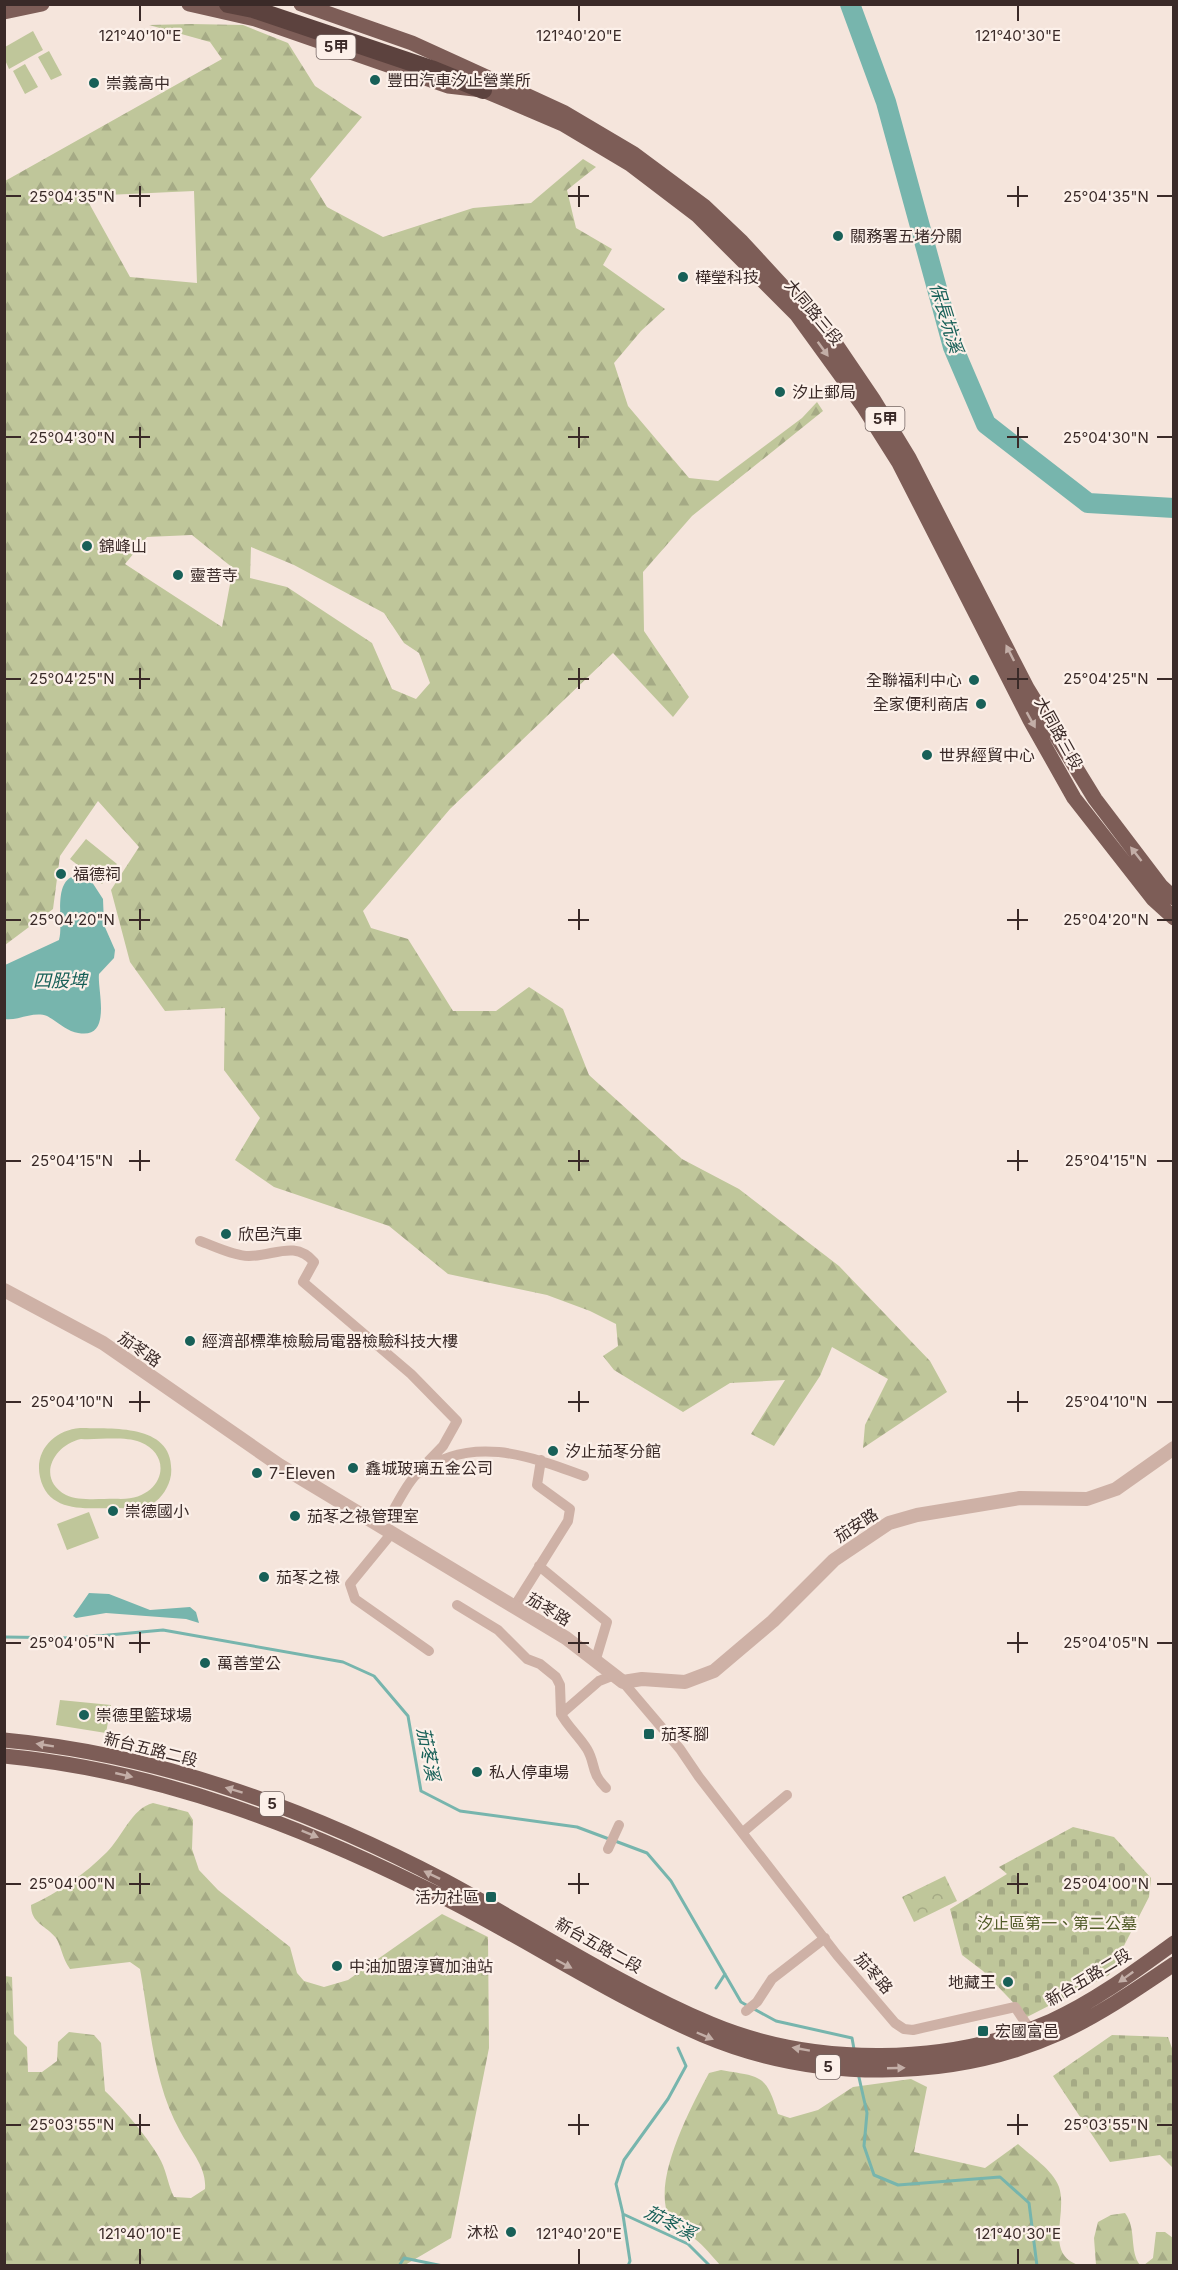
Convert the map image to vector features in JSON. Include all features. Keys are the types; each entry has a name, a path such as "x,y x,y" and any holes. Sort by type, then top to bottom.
{"highway":[{"path":"228,4 253,9 434,70 483,90"},
{"path":"264,4 462,68"}],"main road":[{"path":"4,12 42,4"},
{"name":"大同路三段","path":"189,4 255,19 448,86 483,90 563,124 630,164 697,215 796,315 863,406 898,464 1030,720 1074,798 1146,890 1173,918"},
{"name":"大同路三段","path":"301,4 412,44 563,112 634,154 704,206 813,316 836,343 909,458 1027,688 1095,799 1173,898"},
{"name":"新台五路二段","path":"4,1740 95,1753 162,1768 244,1793 350,1835 440,1879 690,2015 762,2041 811,2051 892,2056 952,2050 1004,2036 1033,2036 1122,2000 1173,1964"},
{"name":"新台五路二段","path":"4,1755 80,1764 203,1795 339,1846 449,1900 652,2012 704,2036 764,2056 825,2066 888,2069 968,2062 1011,2051 1088,2002 1173,1943"}],"street":[{"path":"200,1241 248,1257 294,1248 308,1254 314,1262 303,1282 411,1374 457,1421 443,1446 415,1475 387,1532 350,1584 355,1599 429,1651"},
{"name":"茄苳路","path":"4,1290 103,1343 279,1465 587,1652 595,1662 619,1679 680,1749 699,1777 825,1938 895,2023 904,2029 913,2030 1015,2007 1033,2036"},
{"name":"茄安路","path":"619,1679 685,1682 714,1671 773,1621 834,1560 889,1523 917,1515 1020,1498 1087,1499 1116,1489 1173,1448"},
{"path":"415,1475 469,1451 486,1450 541,1460 584,1476"},
{"path":"514,1607 568,1521 570,1509 537,1485 541,1460"},
{"path":"539,1566 606,1622 595,1662"},
{"path":"458,1605 498,1630 527,1659 540,1664 556,1677 560,1685 561,1714 568,1728 588,1751 592,1771 606,1788"},
{"path":"561,1714 599,1681 619,1679"},
{"path":"743,1832 787,1795"},
{"path":"608,1849 619,1825"},
{"path":"746,2011 757,2002 772,1979 825,1938"}],"green space":[{"path":"149,25 243,25 288,43 315,86 362,117 310,179 327,207 383,237 473,208 531,203 583,159 596,167 567,190 576,228 612,249 603,265 665,309 641,331 614,363 628,406 689,478 718,481 802,418 817,402 823,411 692,516 643,572 644,631 689,697 673,717 613,653 450,809 363,911 371,928 408,939 453,1011 496,1011 529,987 563,1009 589,1075 682,1159 739,1189 839,1266 930,1361 947,1392 863,1448 865,1425 888,1379 832,1347 820,1376 774,1446 751,1434 785,1380 730,1383 683,1412 614,1370 603,1356 618,1346 616,1324 590,1311 547,1295 448,1274 389,1226 274,1187 235,1160 260,1118 224,1070 225,1008 165,1011 130,962 111,890 139,847 98,801 60,856 53,909 5,945 5,181 222,59 210,42","holes":["194,191 197,283 130,277 85,196","192,535 233,568 222,627 125,564 147,537","251,547 294,565 384,613 404,643 419,653 430,683 416,699 392,689 372,643 287,587 250,578"]},
{"path":"33,31 43,50 9,69 5,60 5,47"},
{"path":"49,51 62,75 51,80 38,57"},
{"path":"25,64 38,87 25,94 13,71"},
{"path":"86,839 117,864 102,884 70,859"},
{"path":"109,1428 140,1432 153,1438 164,1446 170,1458 169,1484 159,1499 144,1507 82,1508 60,1503 44,1489 40,1477 40,1458 48,1443 62,1433 71,1430","holes":["81,1439 134,1440 151,1448 158,1457 160,1466 155,1485 147,1492 135,1497 121,1499 86,1499 66,1495 57,1488 52,1480 50,1472 52,1463 63,1448"]},
{"path":"89,1512 99,1538 67,1550 57,1524"},
{"name":"崇德里籃球場","path":"60,1700 111,1705 106,1733 56,1725"},
{"path":"153,1803 188,1812 193,1820 192,1849 199,1870 218,1890 290,1947 297,1973 304,1981 324,1987 348,1980 442,1914 488,1937 489,2048 451,2238 405,2265 5,2265 5,1976 12,1977 14,2034 27,2047 28,2072 42,2072 57,2061 58,2042 69,2032 94,2035 101,2043 105,2091 136,2124 157,2153 174,2197 191,2198 205,2189 201,2166 171,2112 158,2073 140,1969 130,1962 70,1969 56,1938 36,1920 31,1905 61,1889 99,1860 133,1817"},
{"name":"汐止區第一、第二公墓","path":"1073,1827 1114,1837 1151,1878 1149,1897 1109,1975 1027,2017 983,1971 962,1955 950,1909 1007,1874 999,1867"},
{"path":"945,1876 957,1901 914,1922 902,1897"},
{"path":"1112,2035 1168,2037 1174,2054 1173,2168 1160,2155 1110,2162 1053,2076"},
{"path":"721,2070 760,2079 770,2091 778,2114 790,2118 818,2110 853,2087 911,2079 927,2087 914,2152 985,2168 1018,2144 1047,2169 1059,2187 1061,2209 1059,2242 1062,2252 1078,2265 720,2265 698,2242 672,2223 665,2204 665,2186 675,2145 692,2105 709,2073"},
{"path":"1125,2213 1129,2219 1135,2253 1140,2265 1096,2265 1094,2238 1098,2222 1111,2215"},
{"path":"1156,2232 1165,2232 1173,2238 1173,2265 1144,2265 1153,2258"}],"water":[{"name":"四股埤","path":"75,876 90,879 103,899 104,925 115,950 114,958 99,974 101,1014 99,1024 94,1031 85,1034 71,1031 42,1015 5,1019 5,965 59,940 63,886 68,879"},
{"path":"89,1593 109,1594 150,1610 190,1607 196,1612 199,1623 186,1619 106,1613 76,1618 73,1616"}],"waterway":[{"name":"保長坑溪","path":"850,4 886,102 953,347 986,424 1088,503 1174,508"},
{"name":"茄苳溪","path":"4,1637 76,1638 163,1630 343,1662 374,1676 408,1716 421,1791 460,1811 577,1827 609,1839"},
{"name":"茄苳溪","path":"615,1841 647,1853 671,1881 741,2002 748,2006"},
{"name":"茄苳溪","path":"716,1988 725,1974"},
{"path":"754,2009 776,2021 852,2038 854,2049"},
{"name":"茄苳溪","path":"678,2048 686,2066 668,2099 624,2160 616,2184 623,2214 688,2244 710,2266"},
{"path":"858,2073 867,2113 864,2146 874,2175 898,2185 1000,2177 1029,2203 1037,2266"},
{"path":"623,2215 630,2261 628,2266"},
{"path":"399,2266 404,2258 443,2266"}],"place":[{"name":"豐田汽車汐止營業所","path":"375,80"},
{"name":"崇義高中","path":"94,83"},
{"name":"關務署五堵分關","path":"838,236"},
{"name":"樺瑩科技","path":"683,277"},
{"name":"汐止郵局","path":"780,392"},
{"name":"錦峰山","path":"87,546"},
{"name":"靈菩寺","path":"178,575"},
{"name":"全聯福利中心","path":"974,680"},
{"name":"全家便利商店","path":"981,704"},
{"name":"世界經貿中心","path":"927,755"},
{"name":"福德祠","path":"61,874"},
{"name":"欣邑汽車","path":"226,1234"},
{"name":"經濟部標準檢驗局電器檢驗科技大樓","path":"190,1341"},
{"name":"汐止茄苳分館","path":"553,1451"},
{"name":"鑫城玻璃五金公司","path":"353,1468"},
{"name":"7-Eleven","path":"257,1473"},
{"name":"崇德國小","path":"113,1511"},
{"name":"茄苳之祿管理室","path":"295,1516"},
{"name":"茄苳之祿","path":"264,1577"},
{"name":"萬善堂公","path":"205,1663"},
{"name":"崇德里籃球場","path":"84,1715"},
{"name":"茄苳腳","path":"649,1734"},
{"name":"私人停車場","path":"477,1772"},
{"name":"活力社區","path":"491,1897"},
{"name":"中油加盟淳寶加油站","path":"337,1966"},
{"name":"地藏王","path":"1008,1982"},
{"name":"宏國富邑","path":"983,2031"},
{"name":"沐松","path":"511,2232"}]}
